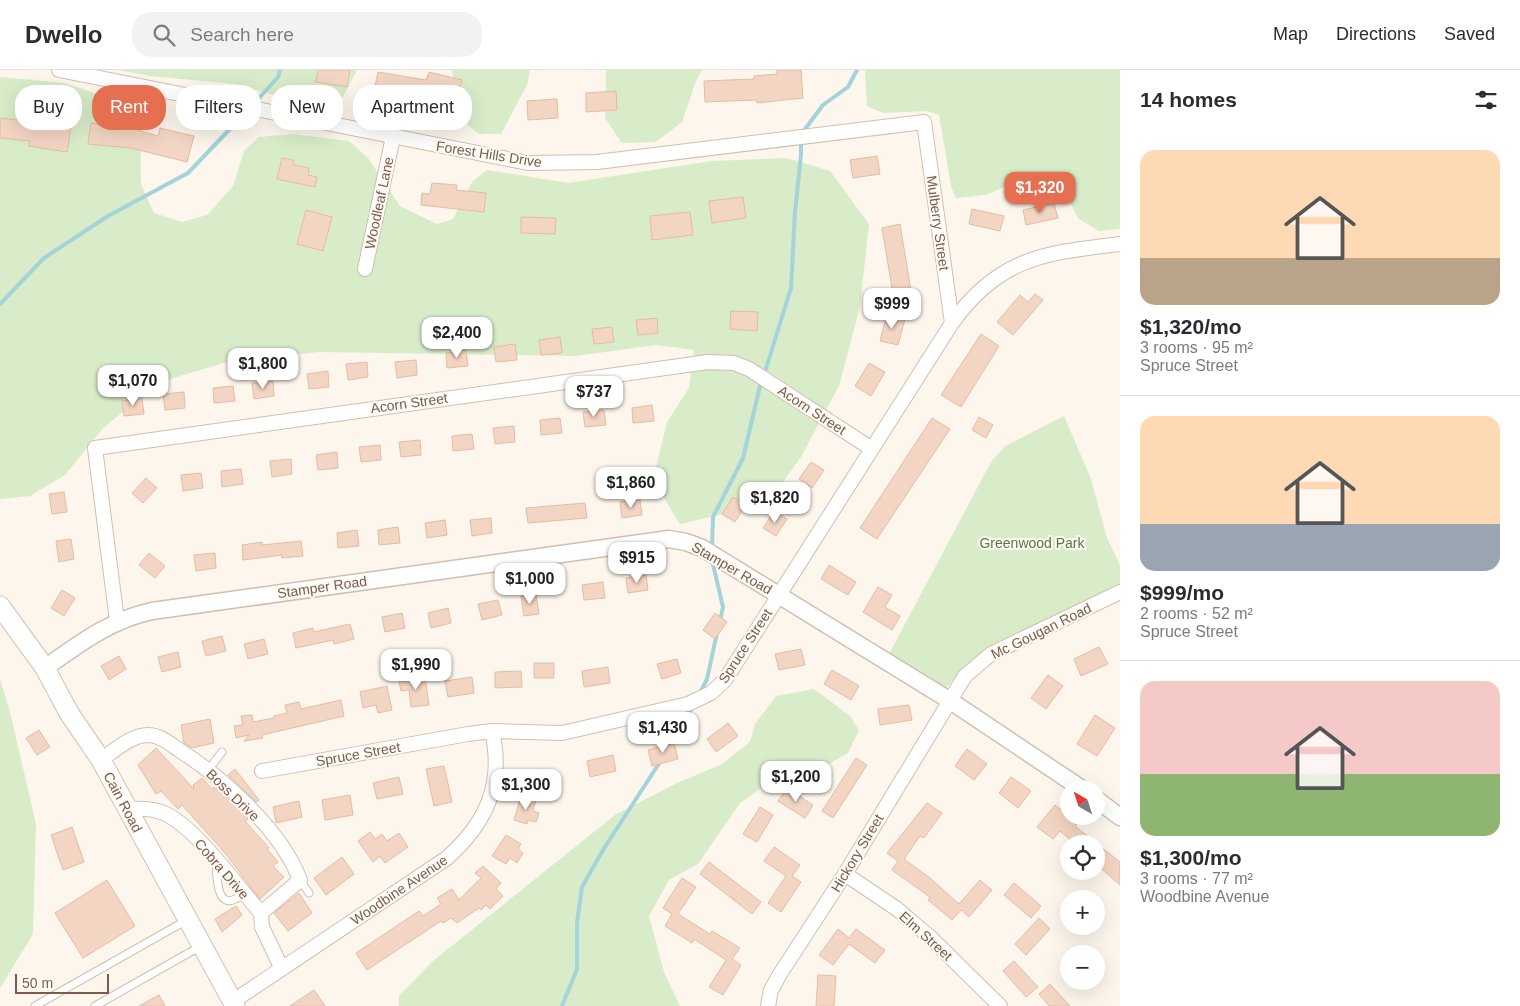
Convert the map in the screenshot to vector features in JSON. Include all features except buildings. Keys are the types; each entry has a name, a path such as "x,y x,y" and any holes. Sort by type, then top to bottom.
{"main road":[{"name":"Cain Road","path":"0,606 45,668 70,713 101,760 233,1004"}],"street":[{"name":"Forest Hills Drive","path":"59,70 511,160 554,164 597,162 924,122"},
{"name":"Mulberry Street","path":"924,122 952,323"},
{"name":"Woodleaf Lane","path":"365,268 393,137"},
{"name":"Spruce Street","path":"262,771 492,731 562,733 688,704 703,698 725,680 952,323 973,296 986,285 1022,262 1055,252 1120,244"},
{"name":"Acorn Street","path":"117,621 95,448 546,383 708,362 725,362 749,369 872,449"},
{"name":"Stamper Road","path":"45,668 102,629 117,621 152,611 669,540 686,542 702,548 949,700 1069,780"},
{"name":"Mc Gougan Road","path":"949,700 965,676 991,654 1120,592"},
{"name":"Hickory Street","path":"768,1006 771,990 780,974 845,874 949,700"},
{"name":"Woodbine Avenue","path":"233,1004 447,858 460,846 480,819 493,788 497,754 492,731"},
{"name":"Boss Drive","path":"101,760 135,738 147,735 160,738 219,777 256,815 289,856 300,880"},
{"path":"1105,806 1120,817"},
{"name":"Cobra Drive","path":"127,810 142,808 163,812 188,829 260,913 262,927 282,969"},
{"name":"Elm Street","path":"845,874 897,909 931,938 1000,1006"},
{"path":"260,913 300,880"}],"lane":[{"path":"208,770 222,752"},
{"path":"300,880 309,893"},
{"path":"34,1006 188,920"},
{"path":"95,1006 201,945"}],"green space":[{"path":"118,70 357,70 343,97 343,85 271,85 271,94 261,91 261,85 238,85 150,76"},
{"path":"452,70 530,70 527,85 501,134 479,134 472,128 472,85 454,85"},
{"path":"606,70 702,70 696,81 682,122 656,142 622,143 605,118"},
{"path":"865,70 1120,70 1120,229 1099,231 1079,219 1070,203 1050,183 1033,175 985,195 956,198 951,186 939,115 927,111 883,113 867,106"},
{"path":"0,77 71,85 15,85 15,130 82,130 82,89 92,92 92,130 140,130 141,184 154,213 182,222 207,215 233,186 244,151 259,137 293,134 349,141 368,158 400,206 437,224 453,219 472,182 487,170 568,183 712,161 787,158 830,171 869,224 860,307 839,386 801,457 767,504 680,524 653,480 667,422 689,388 694,350 656,345 576,356 319,352 227,362 160,382 103,428 65,475 30,496 0,499"},
{"name":"Greenwood Park","path":"1064,416 1091,479 1107,538 1120,565 1120,583 988,648 966,666 945,689 888,656 991,462 1005,446"},
{"path":"0,679 10,712 36,824 33,934 0,988"},
{"path":"814,689 850,716 859,730 848,753 810,775 783,773 740,803 698,864 669,880 649,916 664,972 680,1006 399,1006 399,996 433,961 615,815 675,784 722,764 750,742 755,724 776,696"}],"waterway":[{"path":"261,96 278,77 280,70"},
{"path":"802,133 823,105 848,87 857,70"},
{"path":"0,304 44,258 108,216 188,173 229,130"},
{"path":"764,375 791,288 801,140"},
{"path":"712,548 713,517 743,458 761,382"},
{"path":"712,560 723,607 720,621"},
{"path":"700,693 707,679 717,633"},
{"path":"669,747 692,708"},
{"path":"562,1006 577,969 577,923 582,887 603,850 660,762"}]}
